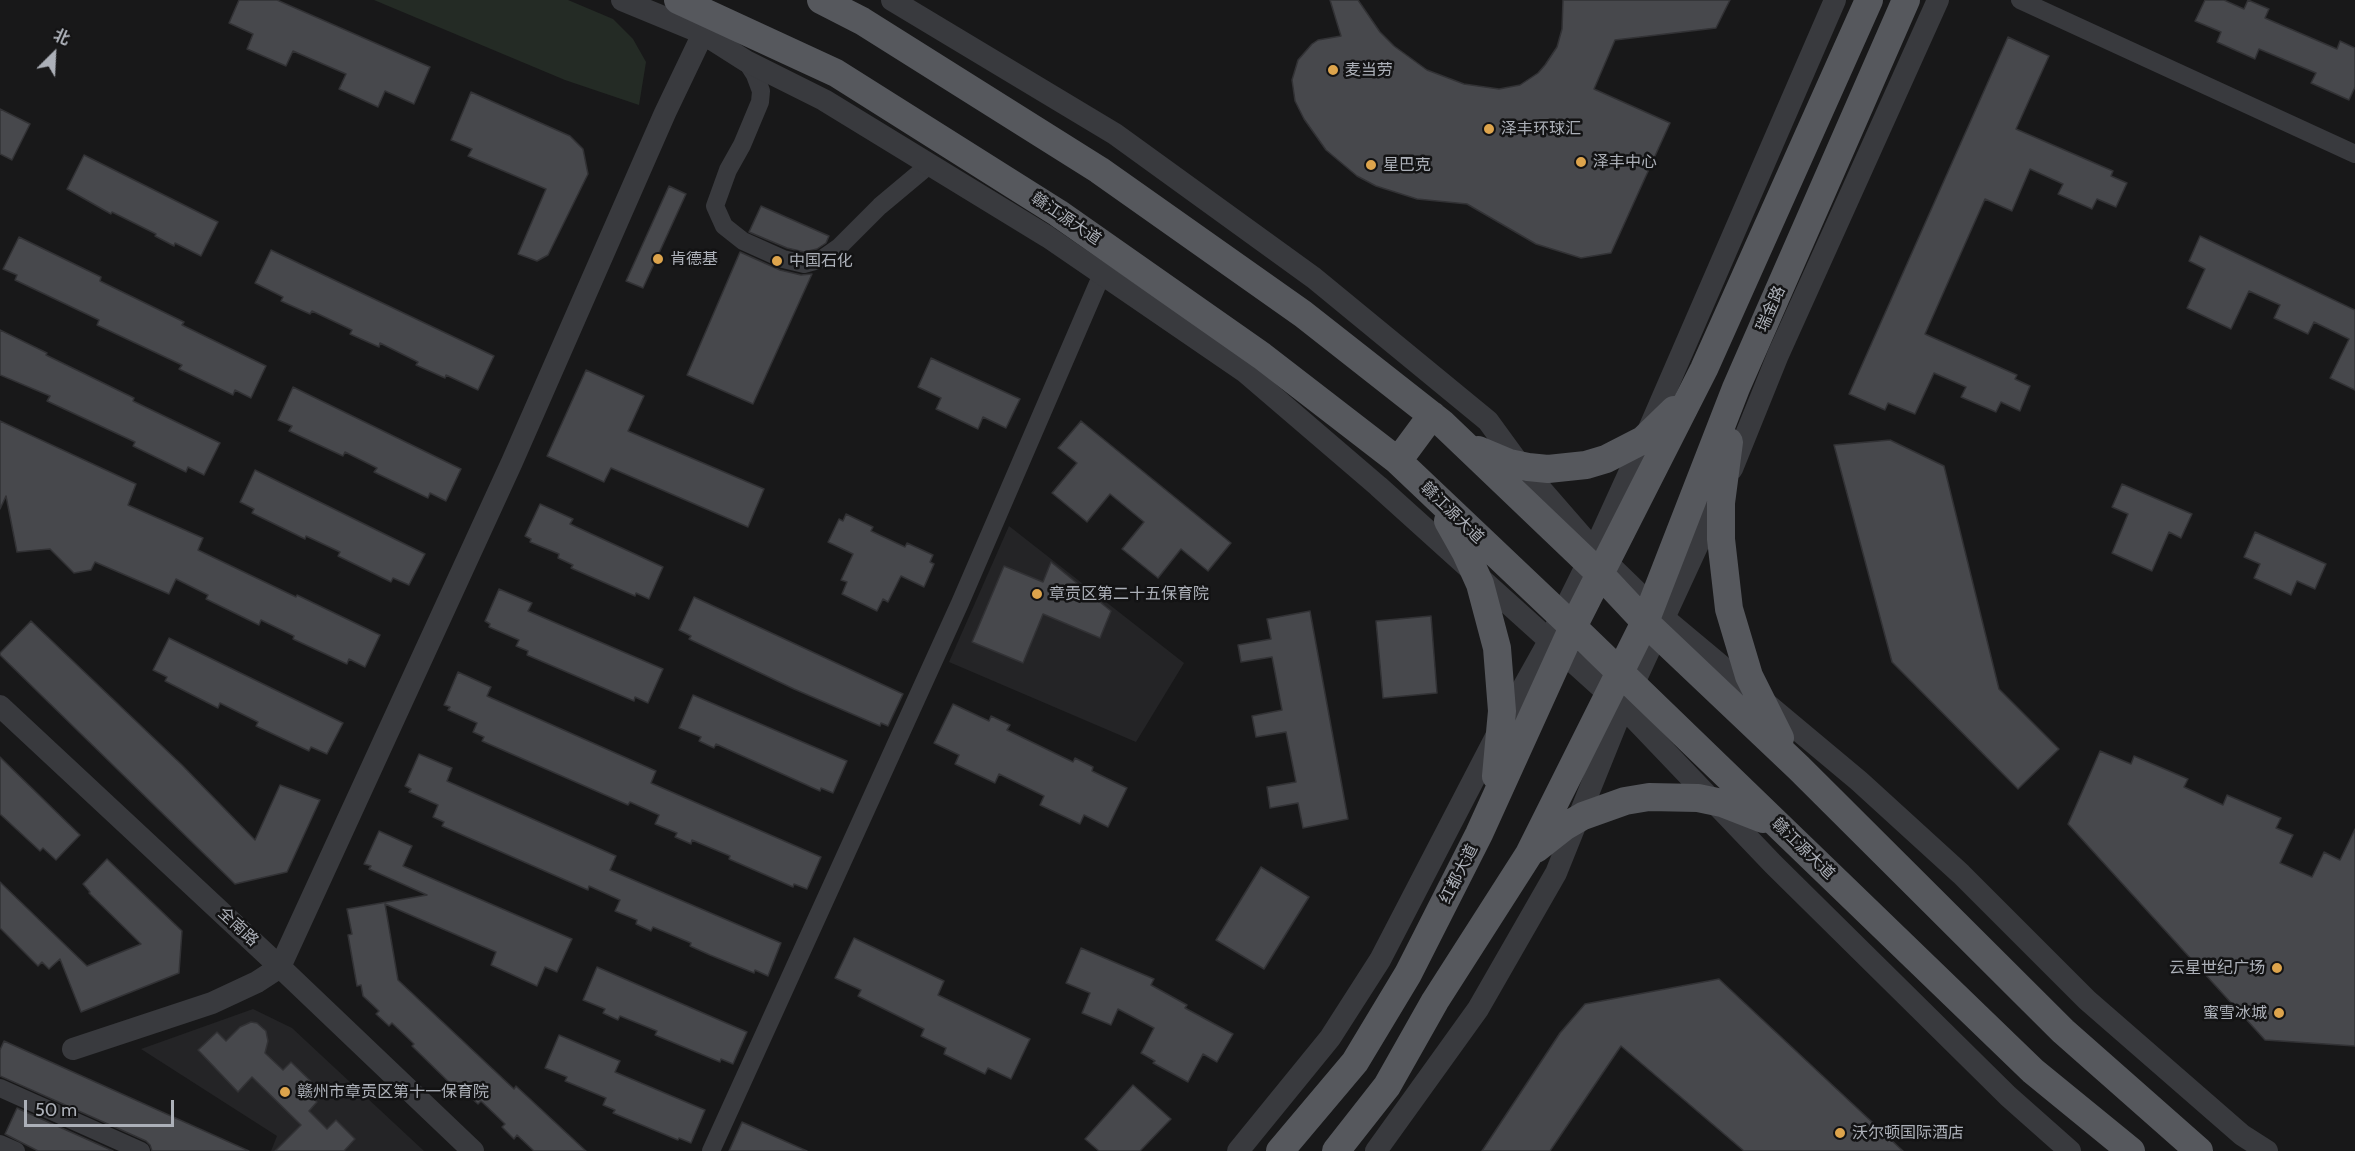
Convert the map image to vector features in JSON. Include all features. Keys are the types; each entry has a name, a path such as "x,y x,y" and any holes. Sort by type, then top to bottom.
{"main road":[{"name":"赣江源大道","path":"678,0 707,24 836,74 1058,213 1262,356 1404,466 1561,634 1621,690 1788,834 2033,1071 2132,1151"},
{"path":"821,0 862,21 1099,170 1303,314 1473,448 1491,456 1520,465 1548,469 1586,465 1625,451 1645,438 1673,411 1704,369"},
{"path":"1597,562 1704,369 1869,0"},
{"name":"瑞金路","path":"1654,620 1736,388 1906,0"},
{"path":"1736,388 1722,493 1721,538 1729,609 1738,643 1759,698 1799,768"},
{"path":"1437,420 1404,466 1431,496 1450,524 1475,575 1490,616 1497,648 1501,680 1502,725 1496,774 1479,834"},
{"path":"1437,420 1597,562 1799,768 2063,1031 2199,1151"},
{"name":"红都大道","path":"1280,1151 1355,1062 1408,974 1479,834 1561,634 1597,562"},
{"path":"1336,1151 1387,1086 1435,1001 1529,854 1621,690 1654,620"},
{"path":"1529,854 1577,819 1604,807 1649,797 1674,796 1714,801 1745,810 1788,834"}],"street":[{"path":"622,0 707,24 746,61 755,75 760,91 760,102 742,145 728,170 715,206 724,226 743,241 783,259 804,264 822,259 839,247 880,206 929,165"},
{"path":"892,0 1115,134 1314,278 1488,421 1597,562"},
{"path":"1597,562 1645,438 1835,0"},
{"path":"1938,0 1778,356 1722,493 1654,620 1759,698 1859,781 1952,866 2087,1000 2242,1136 2267,1151"},
{"path":"2020,0 2355,154"},
{"path":"73,1049 212,1003 257,981 280,966 512,462 707,24"},
{"path":"746,61 824,100 1048,237 1245,372 1378,486 1475,575 1561,634 1502,725 1380,960 1330,1038 1238,1151"},
{"path":"711,1151 960,603 1102,274"},
{"path":"1621,690 1714,801 1773,864 1999,1088 2070,1151"},
{"path":"1376,1151 1478,1009 1557,873 1621,690"},
{"name":"全南路","path":"0,706 280,966 472,1151"},
{"path":"0,1088 141,1151"},
{"path":"0,1144 16,1151"}],"shaded area":[{"path":"374,0 568,0 613,19 633,39 646,62 639,105 565,80"},
{"name":"章贡区第二十五保育院","path":"1009,526 1184,663 1136,742 949,662"},
{"name":"赣州市章贡区第十一保育院","path":"253,1009 292,1028 424,1151 271,1151 277,1136 141,1049"}],"building":[{"path":"239,0 277,0 430,67 414,104 385,91 378,107 339,89 346,74 293,51 286,66 247,49 253,34 229,23"},
{"name":"泽丰环球汇","path":"1330,0 1358,0 1380,32 1394,46 1427,70 1464,84 1499,89 1520,85 1538,73 1545,65 1557,47 1562,29 1563,0 1730,0 1716,28 1615,40 1594,89 1670,123 1611,253 1581,258 1536,244 1467,204 1417,199 1376,186 1357,176 1326,150 1304,119 1295,101 1292,80 1298,60 1312,44 1318,40 1341,36"},
{"path":"2205,0 2224,0 2244,9 2248,0 2269,9 2265,18 2337,49 2340,41 2355,48 2355,87 2349,100 2311,83 2316,73 2259,49 2255,59 2217,42 2221,32 2195,21"},
{"path":"2008,37 2049,56 2016,129 2113,171 2111,176 2127,183 2116,207 2097,199 2092,209 2058,194 2063,184 2030,169 2012,211 1985,199 1925,334 2017,375 2015,379 2030,386 2020,411 2001,402 1996,412 1961,397 1966,387 1934,373 1915,414 1888,403 1885,410 1849,394"},
{"path":"471,92 570,136 583,149 588,174 548,255 537,261 518,254 546,189 468,156 472,149 451,140"},
{"path":"0,109 30,124 12,160 0,154"},
{"path":"84,155 218,222 201,256 175,243 174,246 155,236 156,234 112,212 111,214 67,189"},
{"path":"669,186 686,194 643,288 626,281"},
{"path":"761,206 829,236 826,243 817,249 804,252 787,248 749,232"},
{"path":"2200,236 2355,310 2355,390 2330,378 2349,339 2314,322 2308,334 2274,318 2280,305 2249,291 2231,329 2187,308 2205,269 2189,261"},
{"path":"19,237 101,277 100,281 184,322 182,325 266,366 251,398 235,390 233,395 179,369 182,365 97,325 99,320 15,280 17,275 3,269"},
{"path":"271,250 494,356 478,390 446,375 445,378 416,365 418,362 380,343 379,347 350,334 352,330 312,311 310,314 281,301 283,297 255,283"},
{"path":"740,252 780,270 801,275 812,274 753,404 687,375"},
{"path":"0,330 134,398 133,401 220,443 204,475 188,467 186,472 133,446 135,442 47,401 50,396 0,375"},
{"path":"931,358 1020,399 1006,428 983,417 978,429 936,409 941,398 918,387"},
{"path":"586,370 644,396 628,431 764,489 748,527 611,468 604,482 547,456"},
{"path":"293,387 461,469 446,501 430,493 428,498 374,472 377,468 345,452 343,456 289,431 292,426 278,420"},
{"path":"0,421 136,484 128,505 203,538 198,550 380,635 365,667 349,659 347,664 293,639 294,636 261,620 259,625 206,599 208,595 176,579 169,594 95,562 91,570 74,573 50,549 17,552 6,496 0,509"},
{"path":"1081,421 1231,543 1208,571 1181,549 1158,578 1122,549 1144,522 1110,494 1087,522 1052,493 1077,463 1058,448"},
{"path":"1890,440 1944,466 1999,689 2059,749 2018,789 1892,662 1834,445"},
{"path":"255,470 425,554 409,585 393,578 391,582 338,556 340,552 306,536 305,539 252,513 254,509 240,502"},
{"path":"2122,484 2192,514 2181,538 2169,532 2152,571 2112,553 2128,514 2112,507"},
{"path":"540,504 573,519 570,524 663,567 649,599 636,593 635,596 571,568 573,565 558,558 559,554 530,542 531,539 525,536"},
{"path":"846,514 873,527 871,531 905,547 907,543 933,555 930,562 934,564 924,587 901,576 888,602 883,599 877,611 842,594 847,582 841,580 853,554 828,542 839,519 843,521"},
{"path":"2255,532 2326,564 2315,589 2297,581 2291,595 2254,578 2260,564 2244,557"},
{"path":"1051,562 1111,611 1100,638 1043,614 1023,663 972,642 1004,566 1043,582"},
{"path":"499,589 532,603 528,611 663,669 648,703 635,697 634,701 527,655 528,651 516,646 519,640 489,627 490,624 485,621"},
{"path":"694,597 903,694 888,726 881,723 880,726 794,689 689,639 691,636 679,630"},
{"path":"1310,611 1348,819 1303,828 1298,803 1270,808 1267,787 1296,782 1286,732 1256,737 1252,716 1282,710 1272,657 1241,662 1238,645 1271,639 1267,619"},
{"path":"1431,616 1437,693 1383,698 1376,621"},
{"path":"31,621 182,765 255,840 280,785 320,800 287,872 235,884 0,655"},
{"path":"169,638 343,723 327,754 311,747 309,751 256,726 258,722 220,703 218,708 165,681 167,677 153,670"},
{"path":"458,672 491,687 487,696 656,771 651,783 821,857 807,889 794,884 793,887 692,840 691,844 675,837 677,833 655,824 659,815 630,802 628,805 482,741 484,737 473,732 477,723 448,710 450,707 444,705"},
{"path":"693,695 847,761 833,793 821,788 820,791 716,744 714,748 699,741 701,737 679,728"},
{"path":"953,704 989,721 991,716 1010,725 1007,730 1073,762 1075,758 1093,767 1092,771 1127,788 1108,827 1084,815 1080,824 1040,805 1044,796 999,774 995,783 955,764 959,755 934,743"},
{"name":"云星世纪广场","path":"2100,751 2131,764 2134,756 2188,779 2184,787 2223,805 2227,795 2281,818 2276,828 2293,835 2280,863 2312,877 2324,852 2340,860 2355,829 2355,1046 2265,1040 2068,824"},
{"path":"419,754 452,768 447,781 616,856 610,870 781,943 768,976 755,970 754,973 710,955 690,946 691,943 653,927 651,931 636,924 637,920 615,911 620,900 589,886 588,890 442,826 444,822 433,817 438,805 409,792 411,789 405,786"},
{"path":"0,757 80,835 56,860 43,848 40,851 0,814"},
{"path":"379,831 412,846 403,866 572,939 557,972 545,967 537,986 491,965 496,952 385,904 398,980 514,1089 516,1086 586,1151 534,1151 517,1135 514,1139 502,1127 505,1124 481,1101 478,1104 459,1087 457,1090 392,1023 389,1026 376,1014 379,1011 363,996 361,985 357,986 348,935 352,934 347,909 427,895 369,869 371,866 364,864"},
{"path":"107,859 182,931 179,973 81,1012 60,959 49,969 42,962 38,966 0,928 0,882 87,966 141,944 89,893 83,884"},
{"path":"1261,867 1309,897 1264,969 1216,940"},
{"path":"854,938 944,981 938,995 1030,1039 1011,1079 988,1068 985,1074 944,1054 946,1048 921,1036 924,1029 858,996 861,990 835,978"},
{"path":"1081,948 1154,979 1151,985 1187,1005 1185,1008 1233,1034 1217,1062 1203,1054 1188,1082 1153,1063 1155,1061 1141,1053 1154,1028 1118,1009 1111,1025 1082,1013 1090,993 1066,983"},
{"path":"597,967 747,1032 733,1064 721,1059 720,1062 655,1035 657,1031 620,1016 618,1020 603,1013 605,1009 583,1000"},
{"path":"1719,979 1903,1151 1744,1151 1621,1046 1550,1151 1482,1151 1560,1033 1585,1004"},
{"path":"251,1022 257,1023 266,1031 268,1041 265,1053 283,1070 291,1062 320,1090 313,1098 317,1102 309,1111 327,1129 336,1120 355,1139 344,1151 275,1151 301,1125 252,1077 238,1092 198,1050 217,1032 226,1041 240,1027"},
{"path":"559,1035 620,1061 615,1072 705,1110 691,1143 679,1138 678,1140 613,1113 615,1110 603,1105 606,1098 565,1081 567,1077 545,1068"},
{"path":"4,1041 249,1151 152,1151 146,1141 0,1076 0,1050"},
{"path":"1133,1085 1171,1119 1140,1151 1099,1151 1085,1139"},
{"path":"17,1108 113,1151 38,1151 5,1134"},
{"path":"742,1122 807,1151 729,1151"}],"place":[{"name":"麦当劳","path":"1333,70"},
{"name":"泽丰环球汇","path":"1489,129"},
{"name":"泽丰中心","path":"1581,162"},
{"name":"星巴克","path":"1371,165"},
{"name":"肯德基","path":"658,259"},
{"name":"中国石化","path":"777,261"},
{"name":"章贡区第二十五保育院","path":"1037,594"},
{"name":"云星世纪广场","path":"2277,968"},
{"name":"蜜雪冰城","path":"2279,1013"},
{"name":"赣州市章贡区第十一保育院","path":"285,1092"},
{"name":"沃尔顿国际酒店","path":"1840,1133"}]}
